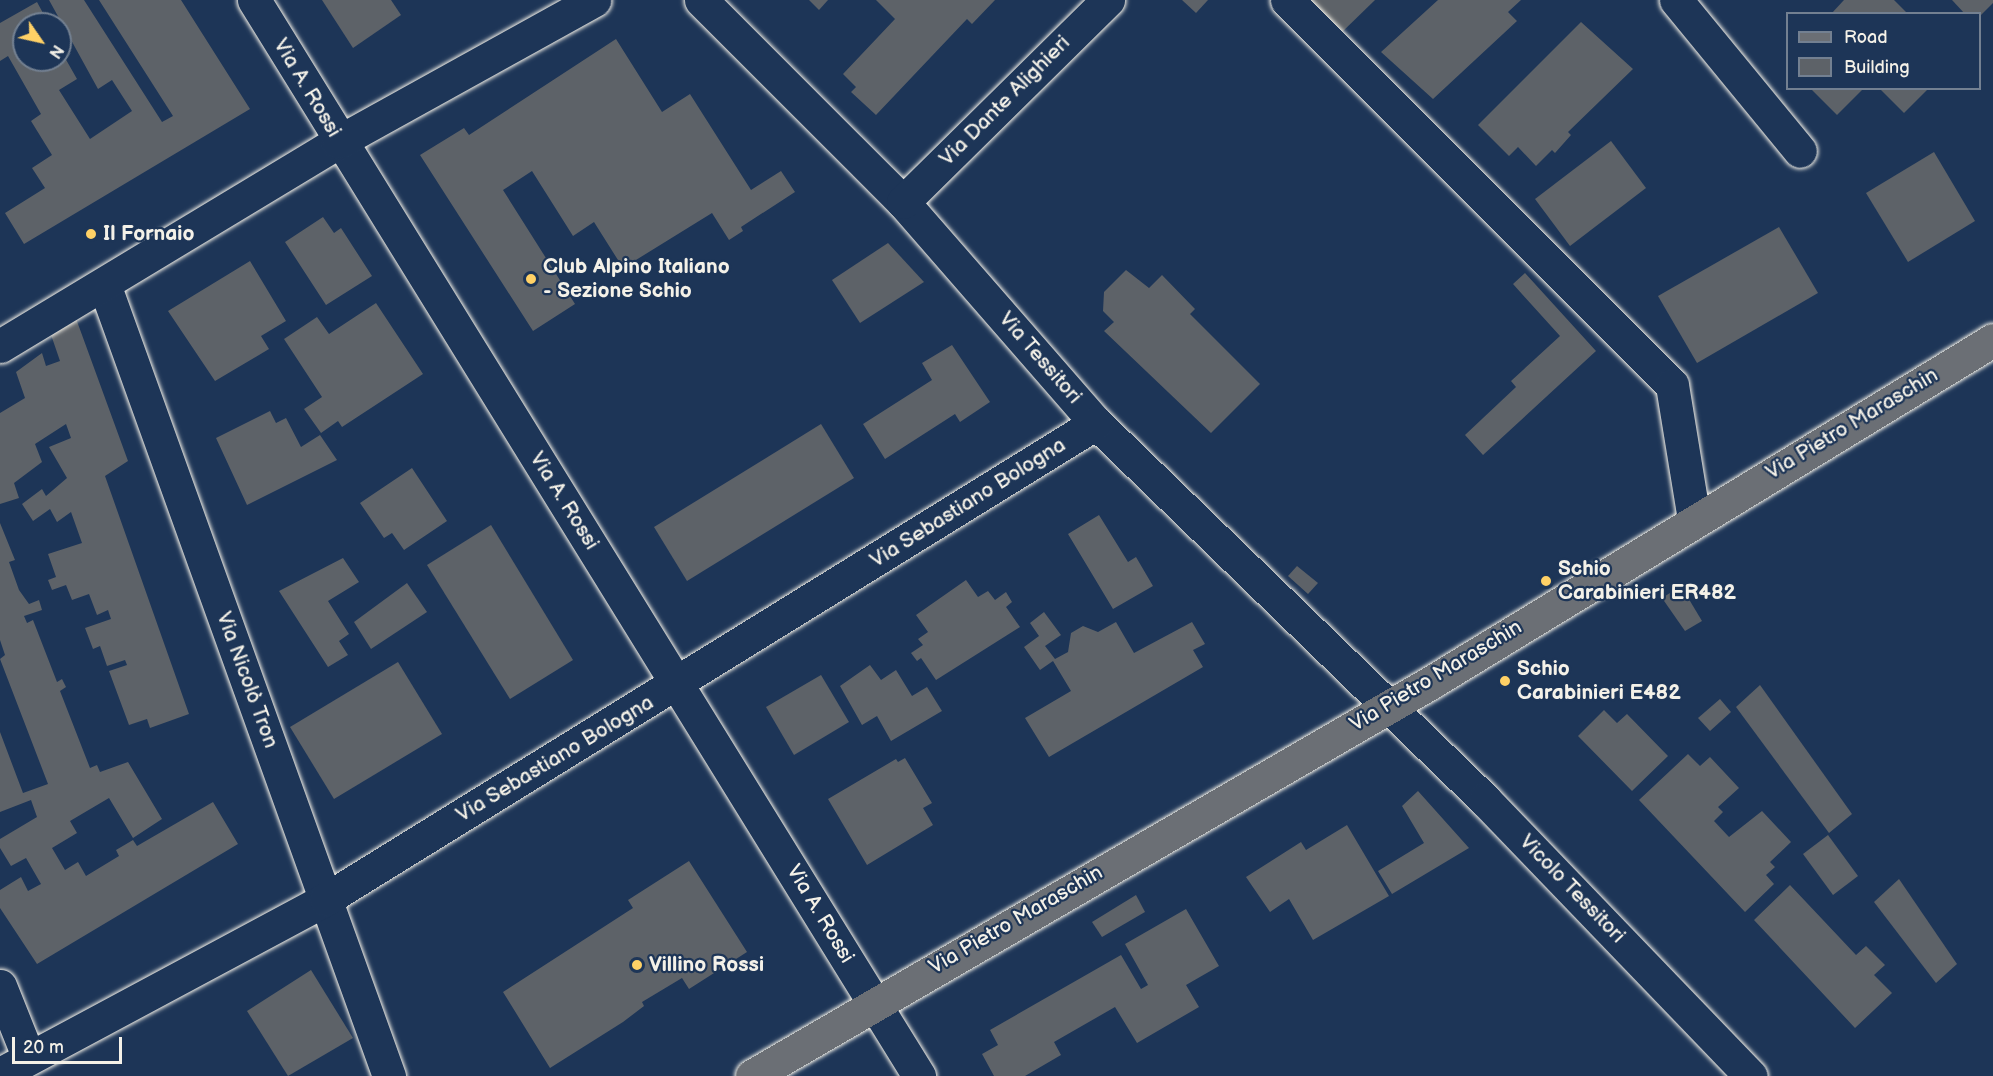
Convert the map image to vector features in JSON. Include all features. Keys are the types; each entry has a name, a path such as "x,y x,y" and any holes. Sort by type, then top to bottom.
{"main road":[{"name":"Via Pietro Maraschin","path":"752,1076 873,1002 1389,706 1694,519 1993,340"}],"street":[{"name":"Via A. Rossi","path":"254,0 338,142 679,683 873,1002"},
{"path":"0,346 338,142 594,0"},
{"name":"Via Tessitori","path":"701,0 903,202 1096,423 1389,706"},
{"name":"Via Dante Alighieri","path":"903,202 1107,0"},
{"path":"1287,0 1672,385 1694,519"},
{"path":"1676,0 1800,151"},
{"name":"Via Nicolò Tron","path":"104,284 389,1076"},
{"name":"Via Sebastiano Bologna","path":"0,1074 28,1056 326,899 679,683 1096,423"},
{"name":"Vicolo Tessitori","path":"1389,706 1751,1076"},
{"path":"0,986 28,1056"},
{"path":"873,1002 919,1076"}],"building":[{"path":"49,0 84,0 162,122 173,116 99,0 181,0 250,109 24,244 5,213 45,188 32,168 52,155 31,121 41,114 17,72 72,72 72,70 77,79 59,90 90,139 132,111 112,80 98,89 72,42 72,12 56,12"},
{"path":"322,0 391,0 401,15 353,48"},
{"path":"809,0 828,0 819,10"},
{"path":"876,0 995,0 972,24 967,19 876,115 851,92 856,87 843,74 895,19"},
{"path":"1182,0 1208,0 1196,13"},
{"path":"1301,0 1375,0 1338,36"},
{"path":"1438,0 1521,0 1508,12 1517,21 1433,99 1381,52"},
{"path":"1844,0 1894,0 1906,12 1833,12"},
{"path":"1952,0 1993,0 1993,3 1981,15 1981,12 1963,12"},
{"path":"37,2 42,12 19,12"},
{"path":"12,16 12,63 8,56 0,61 0,23"},
{"path":"1581,22 1633,69 1568,132 1571,135 1555,153 1552,150 1536,166 1518,147 1509,156 1478,125"},
{"path":"616,39 662,112 690,94 751,190 781,171 795,192 741,227 743,231 729,240 712,213 623,268 594,222 573,236 532,171 503,190 575,304 533,331 420,155 464,128 469,135"},
{"path":"1812,90 1862,90 1837,115"},
{"path":"1881,90 1927,90 1904,113"},
{"path":"1611,141 1646,188 1570,246 1535,199"},
{"path":"1934,152 1975,221 1908,262 1866,193"},
{"path":"323,217 334,233 341,228 372,276 326,305 285,242"},
{"path":"1779,227 1818,293 1697,363 1658,296"},
{"path":"888,243 924,282 860,323 832,280"},
{"path":"250,261 286,321 261,336 269,349 215,381 168,311"},
{"path":"1126,270 1149,288 1162,275 1195,309 1190,314 1260,384 1211,433 1104,331 1114,322 1103,311 1104,292"},
{"path":"1525,273 1596,351 1483,455 1465,435 1516,387 1511,381 1560,336 1513,284"},
{"path":"376,303 423,374 342,427 338,421 321,433 304,409 322,397 284,339 317,317 329,334"},
{"path":"74,313 128,461 105,476 189,714 150,728 147,719 129,725 109,671 127,665 125,660 107,666 100,646 93,649 85,628 111,619 108,610 97,615 89,594 72,600 66,585 52,590 48,580 56,577 48,554 82,543 71,512 57,522 50,509 33,521 22,504 42,489 46,496 67,478 49,447 71,438 66,424 35,444 42,462 14,483 19,498 0,504 0,413 25,398 16,372 42,353 46,366 60,361 47,323"},
{"path":"952,345 990,402 960,422 955,414 885,459 863,424 932,380 922,363"},
{"path":"270,411 276,423 286,418 301,447 320,435 337,460 247,505 216,438"},
{"path":"821,424 854,478 687,581 654,527"},
{"path":"412,468 447,521 404,550 392,533 384,538 360,503"},
{"path":"1099,515 1128,562 1136,557 1153,586 1113,609 1068,534"},
{"path":"0,523 15,560 9,562 19,590 29,604 39,600 42,610 24,616 27,623 33,620 57,682 62,679 66,687 60,691 90,768 97,765 100,772 128,762 162,819 133,838 109,798 70,821 77,833 52,848 65,870 78,862 86,876 119,856 116,850 133,840 137,846 213,802 238,844 37,964 0,908 0,890 21,877 28,891 41,884 26,858 11,866 0,848 0,839 37,817 31,800 0,812 0,732 23,793 48,784 0,659 5,655 0,640"},
{"path":"491,525 573,660 510,699 427,565"},
{"path":"343,558 359,582 328,601 349,634 339,641 348,655 328,667 279,591"},
{"path":"1297,566 1318,583 1308,594 1288,576"},
{"path":"966,580 978,597 988,591 995,600 1006,592 1012,602 1006,607 1020,627 936,680 921,658 917,661 911,653 923,645 918,639 928,632 916,615"},
{"path":"407,583 427,612 371,649 354,622"},
{"path":"1681,586 1702,621 1685,631 1662,598"},
{"path":"1044,612 1061,635 1045,646 1055,659 1068,652 1071,633 1083,626 1098,632 1116,622 1134,653 1192,622 1205,644 1193,650 1203,667 1049,757 1025,718 1071,691 1053,661 1040,670 1024,647 1039,636 1030,623"},
{"path":"398,662 442,734 334,799 290,727"},
{"path":"870,665 881,680 896,670 912,696 927,687 942,711 891,741 877,716 862,725 840,686"},
{"path":"821,675 849,722 794,755 766,707"},
{"path":"1760,685 1852,814 1829,833 1736,707"},
{"path":"1720,699 1731,712 1710,731 1698,718"},
{"path":"1604,710 1617,723 1627,714 1668,756 1632,791 1578,736"},
{"path":"1688,754 1700,766 1710,757 1739,788 1718,807 1723,812 1714,821 1729,837 1762,811 1791,842 1770,862 1775,867 1766,875 1774,884 1745,912 1639,800"},
{"path":"905,758 932,803 923,808 933,825 867,865 828,799 896,759 898,762"},
{"path":"1418,791 1469,848 1392,894 1378,871 1424,843 1402,806"},
{"path":"1347,825 1389,896 1313,940 1289,899 1270,912 1246,877 1301,842 1306,850"},
{"path":"1828,835 1858,876 1833,895 1803,854"},
{"name":"Villino Rossi","path":"689,861 747,952 689,989 682,978 642,1002 644,1006 623,1022 550,1068 503,992 633,908 628,900"},
{"path":"1899,879 1957,964 1936,983 1874,902"},
{"path":"1790,885 1856,955 1866,946 1885,965 1874,975 1892,993 1855,1028 1754,920"},
{"path":"1136,895 1145,912 1102,937 1092,922"},
{"path":"1186,909 1219,966 1186,985 1199,1007 1137,1043 1115,1007 1054,1042 1061,1055 1025,1076 994,1076 982,1054 998,1045 990,1030 1121,955 1141,989 1148,985 1125,944"},
{"path":"311,970 353,1038 288,1076 247,1011"}],"place":[{"name":"Il Fornaio","path":"91,234"},
{"name":"Club Alpino Italiano - Sezione Schio","path":"531,279"},
{"name":"Schio Carabinieri ER482","path":"1546,581"},
{"name":"Schio Carabinieri E482","path":"1505,681"},
{"name":"Villino Rossi","path":"637,965"}]}
